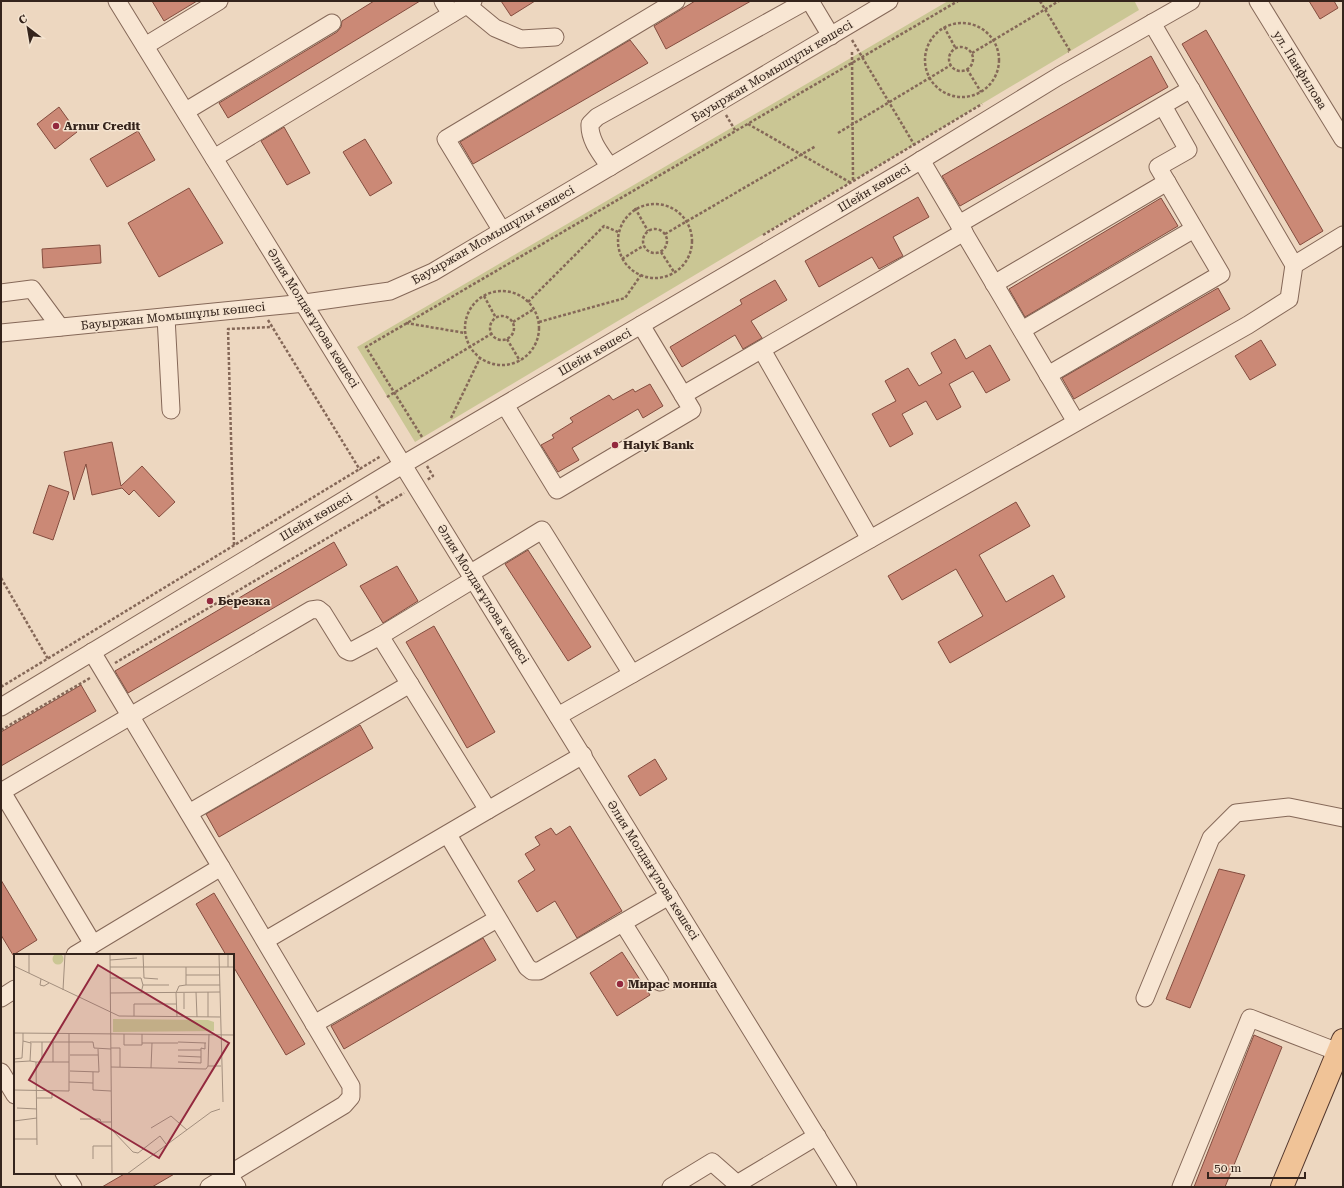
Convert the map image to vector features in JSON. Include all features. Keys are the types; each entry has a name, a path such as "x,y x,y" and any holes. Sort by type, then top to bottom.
{"main road":[{"path":"1282,1187 1341,1046"}],"street":[{"name":"Әлия Молдағұлова көшесі","path":"117,1 305,303 848,1187"},
{"path":"145,46 219,1"},
{"path":"502,231 446,139 676,1"},
{"path":"610,167 592,139 590,132 590,124 597,117 806,1"},
{"path":"810,1 838,32"},
{"name":"Бауыржан Момышұлы көшесі","path":"1,333 305,303 390,291 433,272 889,1"},
{"name":"Шейн көшесі","path":"2,705 404,464 921,160 1059,76 1191,1"},
{"name":"ул. Панфилова","path":"1258,1 1343,139"},
{"path":"214,158 447,7 470,3 495,28 521,39 555,37"},
{"path":"186,111 332,23"},
{"path":"558,716 1248,325 1289,299 1294,265 1152,23"},
{"path":"683,396 762,350 1191,89"},
{"path":"1048,375 1221,274 1158,167 1188,150 1163,106"},
{"path":"921,160 1076,422"},
{"path":"994,284 1167,182"},
{"path":"1022,330 1194,229"},
{"path":"1294,265 1343,235"},
{"path":"1,293 32,289 60,327"},
{"path":"166,317 171,410"},
{"path":"505,405 556,490 692,410 641,325"},
{"path":"762,350 870,539"},
{"path":"93,944 1,792 311,610 318,609 323,613 346,650 350,652 380,636 542,530 632,674"},
{"path":"380,636 488,810"},
{"path":"92,652 266,940 351,1086 351,1096 344,1105 233,1177 209,1187"},
{"path":"189,813 410,684"},
{"path":"266,940 583,755"},
{"path":"1145,998 1211,838 1236,813 1289,808 1343,818"},
{"path":"448,835 497,919 527,967 532,971 539,971 669,896"},
{"path":"77,954 221,867"},
{"path":"314,1024 497,919"},
{"path":"623,923 660,982"},
{"path":"1,998 14,990"},
{"path":"1181,1187 1250,1018 1341,1046"},
{"path":"1,1072 14,1093"},
{"path":"671,1187 712,1162 737,1184 817,1136"},
{"path":"65,1174 74,1187"}],"path":[{"path":"429,434 423,438 366,347 958,1"},
{"path":"1040,1 1070,51 1063,55"},
{"path":"972,53 1059,1"},
{"path":"956,23 969,23 981,28 993,40 997,47 999,59 997,72 991,83 980,92 970,96 959,97 947,94 937,88 930,79 925,68 926,50 934,35 944,27 956,23"},
{"path":"944,27 956,49"},
{"path":"838,32 862,57 914,145 921,160"},
{"path":"966,48 972,53 973,62 968,69 958,70 951,65 950,58 956,49 966,48"},
{"path":"852,52 854,180"},
{"path":"838,133 951,65"},
{"path":"968,69 980,92"},
{"path":"748,123 801,155 854,184 854,180 989,100"},
{"path":"719,102 735,130"},
{"path":"665,234 816,146"},
{"path":"761,236 850,182"},
{"path":"647,204 659,204 671,207 681,214 686,221 692,237 691,249 687,260 668,276 655,278 641,275 632,271 622,259 618,251 618,232 626,217 635,208 647,204"},
{"path":"635,208 648,231"},
{"path":"528,302 604,226 618,232"},
{"path":"656,229 665,234 667,244 661,252 651,253 643,246 643,237 648,231 656,229"},
{"path":"622,259 643,246"},
{"path":"661,252 674,272"},
{"path":"539,322 625,298 641,275"},
{"path":"497,291 510,292 522,296 528,302 534,309 540,328 538,341 531,352 520,361 510,365 498,366 487,363 480,358 470,347 465,333 465,324 468,312 475,303 484,296 497,291"},
{"path":"484,296 496,318"},
{"path":"512,322 534,309"},
{"path":"507,317 512,322 513,333 507,339 500,340 492,334 491,324 496,318 507,317"},
{"path":"406,323 465,333"},
{"path":"234,545 228,329 272,327 382,506"},
{"path":"387,397 492,334"},
{"path":"507,339 520,361"},
{"path":"451,418 480,358"},
{"path":"450,422 456,418"},
{"path":"1,730 417,485"},
{"path":"1,578 48,659"}],"shaded area":[{"path":"948,1 1137,1 1135,2 1139,10 415,442 357,347"}],"building":[{"path":"152,1 197,1 164,21"},
{"path":"374,1 420,1 228,118 219,103 337,32 341,27 342,21"},
{"path":"501,1 535,1 511,16"},
{"path":"695,1 751,1 666,49 654,26"},
{"path":"1309,1 1334,1 1338,8 1320,19"},
{"path":"1206,30 1323,231 1300,245 1182,44"},
{"path":"630,40 648,63 473,164 460,142"},
{"path":"1151,56 1168,87 960,206 942,176"},
{"path":"59,107 77,132 55,149 37,124"},
{"path":"284,127 310,173 287,185 261,141"},
{"path":"138,131 155,160 107,187 90,159"},
{"path":"365,139 392,183 370,196 343,152"},
{"path":"189,188 223,243 159,277 128,223"},
{"path":"918,197 929,217 893,237 903,256 879,269 872,257 819,287 805,261"},
{"path":"1161,198 1178,226 1025,317 1009,289"},
{"path":"100,245 101,263 43,268 42,249"},
{"path":"775,280 787,300 751,321 762,338 743,349 735,335 682,367 670,347 742,304 740,300"},
{"path":"1218,288 1230,309 1074,399 1062,378"},
{"path":"955,339 966,359 990,345 1010,380 986,393 973,371 949,384 961,407 937,420 926,401 902,414 913,434 890,447 872,414 896,401 885,381 908,368 919,386 942,373 931,353"},
{"path":"1261,340 1276,365 1250,380 1235,356"},
{"path":"650,384 663,406 643,418 638,409 572,448 579,460 558,472 541,445 554,438 552,435 573,422 570,418 609,395 613,400 633,389 635,392"},
{"path":"112,442 121,486 142,466 175,502 159,517 134,490 129,495 122,488 92,495 86,464 74,500 64,452"},
{"path":"49,485 69,492 53,540 33,533"},
{"path":"1016,502 1030,526 979,555 1006,602 1053,575 1065,597 950,663 938,642 983,616 956,569 902,600 888,576"},
{"path":"334,542 347,565 128,693 115,671"},
{"path":"528,550 591,647 568,661 505,564"},
{"path":"397,566 418,601 383,623 360,586"},
{"path":"434,626 495,732 467,748 406,642"},
{"path":"81,685 96,711 1,766 1,732"},
{"path":"360,725 373,748 219,837 206,814"},
{"path":"655,759 667,779 640,796 628,776"},
{"path":"570,826 622,911 577,938 555,901 537,912 518,881 535,870 525,854 540,845 535,837 551,828 556,835"},
{"path":"1219,869 1245,875 1190,1008 1166,999"},
{"path":"1,880 37,940 13,955 1,935"},
{"path":"214,893 305,1044 286,1055 234,968 234,954 225,954 196,904"},
{"path":"483,938 496,960 344,1049 331,1026"},
{"name":"Мирас монша","path":"622,952 650,995 617,1016 590,973"},
{"path":"1254,1035 1282,1047 1225,1187 1194,1187"},
{"path":"124,1174 174,1174 152,1187 102,1187"}],"place":[{"name":"Arnur Credit","path":"56,126"},
{"name":"Halyk Bank","path":"615,445"},
{"name":"Березка","path":"210,601"},
{"name":"Мирас монша","path":"620,984"}]}
